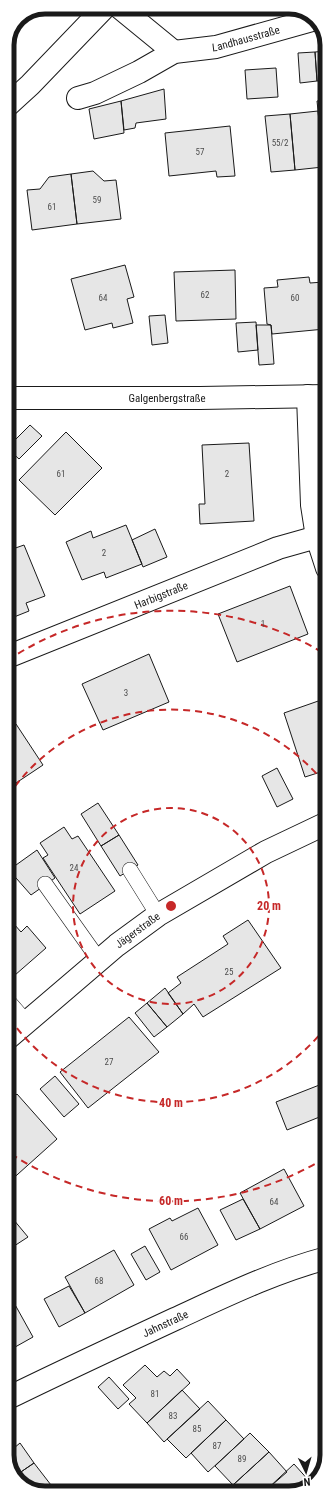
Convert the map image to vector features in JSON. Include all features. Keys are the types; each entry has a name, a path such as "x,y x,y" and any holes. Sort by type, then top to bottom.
{"street":[{"path":"14,100 98,14"},
{"path":"128,14 174,52"},
{"name":"Landhausstraße","path":"78,98 95,93 139,72 174,52 216,47 309,21"},
{"path":"317,396 312,505 320,546"},
{"name":"Galgenbergstraße","path":"14,398 200,398 317,396"},
{"name":"Harbigstraße","path":"14,654 278,548 317,537"},
{"name":"Jägerstraße","path":"14,1034 117,945 158,915 266,852 320,826"},
{"name":"Jahnstraße","path":"14,1395 254,1283 304,1264 320,1260"}],"lane":[{"path":"130,870 158,915"},
{"path":"45,884 99,960"},
{"path":"14,1007 27,1023"}],"building":[{"path":"315,52 320,52 320,81 317,81"},
{"path":"315,52 317,81 300,83 298,53"},
{"path":"276,68 278,97 247,99 245,70"},
{"path":"164,89 166,119 136,123 135,128 124,130 121,101"},
{"path":"121,101 124,133 94,139 89,109"},
{"path":"317,101 320,101 320,130"},
{"path":"318,111 320,133 320,167 295,170 290,114"},
{"path":"290,114 295,170 271,172 265,116"},
{"path":"230,126 235,176 217,177 216,171 169,176 165,133"},
{"path":"93,171 104,181 116,180 121,219 77,224 71,174"},
{"path":"71,174 77,224 32,230 27,190 40,189 49,177"},
{"path":"125,265 134,297 127,299 133,323 113,328 112,323 85,330 71,279"},
{"path":"235,270 236,319 176,321 174,272"},
{"path":"309,277 310,283 320,282 320,329 272,334 271,325 267,324 264,288 278,287 277,280"},
{"path":"165,315 168,343 152,345 149,316"},
{"path":"256,322 258,350 238,352 236,323"},
{"path":"256,325 271,325 274,364 259,365"},
{"path":"30,425 42,436 19,459 14,454 14,441"},
{"path":"66,432 102,468 55,515 19,480"},
{"path":"249,443 254,521 200,524 199,504 205,504 202,445"},
{"path":"126,525 142,564 106,578 104,572 82,580 66,542 91,531 93,538"},
{"path":"155,529 167,557 143,567 132,540"},
{"path":"24,545 45,596 26,603 29,611 14,617 14,549"},
{"path":"290,586 308,634 237,662 218,614"},
{"path":"149,654 169,702 103,730 82,684"},
{"path":"320,700 320,772 305,777 284,713"},
{"path":"16,724 43,765 14,784 14,725"},
{"path":"277,768 293,799 277,807 262,776"},
{"path":"98,803 119,835 101,846 81,814"},
{"path":"64,827 72,839 78,836 115,891 80,914 43,858 48,855 40,843"},
{"path":"119,835 138,865 120,876 101,846"},
{"path":"37,850 55,878 31,895 14,876 14,866"},
{"path":"248,920 281,968 203,1017 194,1004 183,1014 168,993 181,983 177,977 228,944 223,936"},
{"path":"14,924 21,932 27,926 46,948 14,976"},
{"path":"165,988 183,1014 167,1027 147,1003"},
{"path":"147,1003 167,1027 154,1037 135,1013"},
{"path":"129,1017 159,1052 88,1108 60,1072"},
{"path":"55,1076 79,1104 64,1117 40,1089"},
{"path":"320,1085 320,1117 287,1130 276,1102"},
{"path":"17,1094 57,1139 14,1178 14,1097"},
{"path":"284,1169 304,1206 260,1229 240,1193"},
{"path":"243,1199 260,1229 236,1240 220,1210"},
{"path":"198,1208 218,1245 171,1270 149,1229 170,1218 172,1221"},
{"path":"14,1220 28,1237 14,1246"},
{"path":"145,1246 160,1272 146,1280 131,1254"},
{"path":"114,1250 134,1285 85,1313 65,1277"},
{"path":"69,1286 85,1313 59,1327 44,1299"},
{"path":"14,1303 33,1337 14,1348"},
{"path":"145,1365 157,1377 164,1371 170,1376 177,1369 190,1383 147,1423 129,1404 136,1398 123,1385"},
{"path":"109,1377 129,1399 118,1409 98,1387"},
{"path":"182,1390 200,1409 164,1442 147,1423"},
{"path":"208,1401 226,1420 186,1458 167,1439"},
{"path":"226,1420 244,1439 208,1472 191,1453"},
{"path":"250,1433 269,1452 233,1485 215,1466"},
{"path":"20,1443 34,1463 19,1473 15,1461 14,1448"},
{"path":"269,1452 287,1472 271,1486 233,1485"},
{"path":"34,1463 51,1485 43,1486 33,1484 19,1473"},
{"path":"294,1464 308,1480 301,1484 289,1486 270,1486"}]}
